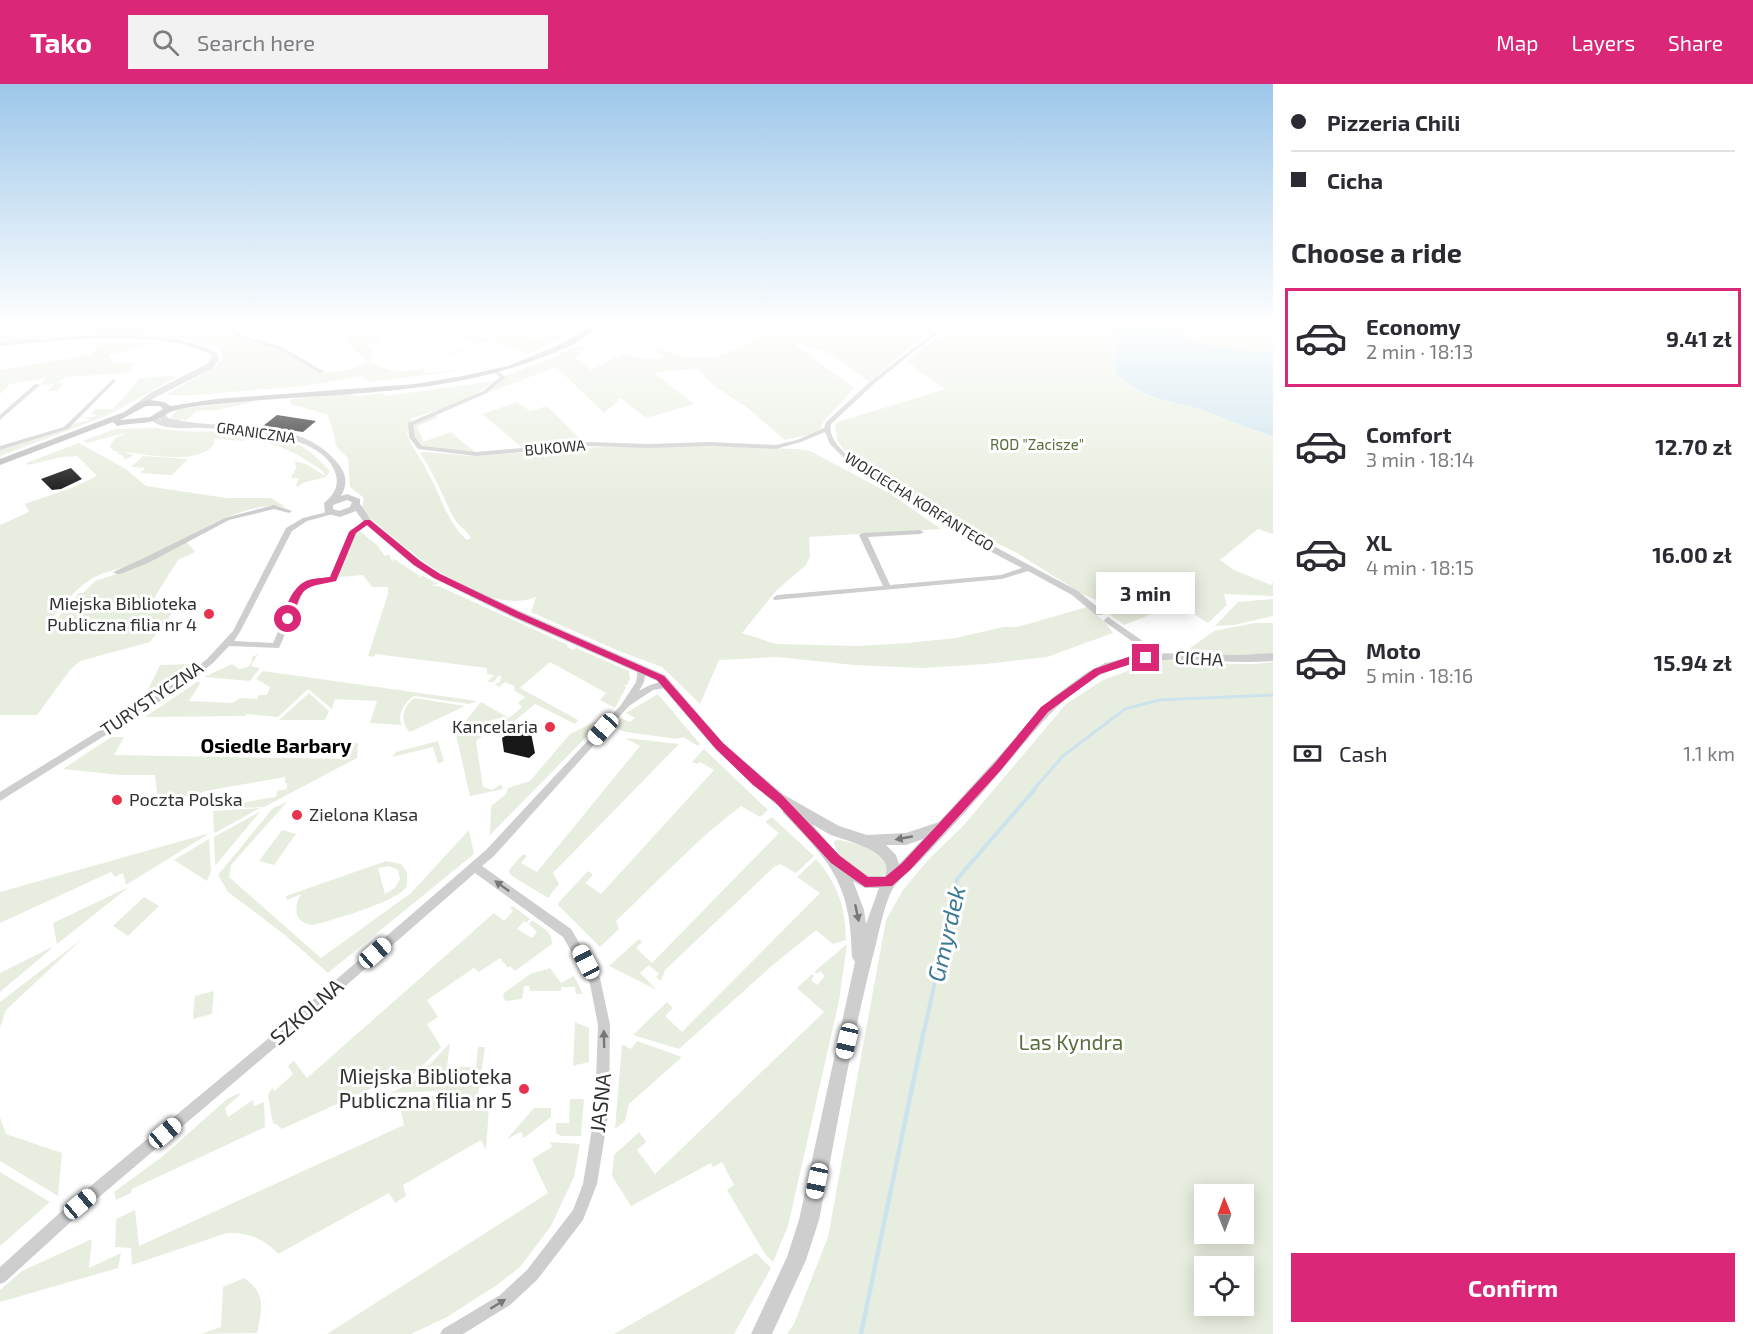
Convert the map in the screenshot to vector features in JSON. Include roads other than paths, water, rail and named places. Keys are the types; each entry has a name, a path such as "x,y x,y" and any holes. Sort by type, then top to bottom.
{"main road":[{"path":"370,387 419,381"},
{"path":"0,462 128,417 162,410 223,400 297,392 445,381"},
{"path":"0,467 128,417 140,405 162,410"}],"street":[{"path":"0,448 66,428 113,381"},
{"path":"140,405 160,391 180,381"},
{"name":"BUKOWA","path":"498,381 485,392 410,424 412,437 420,448 476,454 606,444 637,446 709,444 776,447 799,441 827,429"},
{"path":"827,429 828,423 846,404 875,381"},
{"path":"162,410 157,400 158,397 177,383"},
{"path":"0,418 37,385"},
{"name":"GRANICZNA","path":"162,410 164,425 243,428 299,439 318,449 334,463 348,495 368,522"},
{"name":"WOJCIECHA KORFANTEGO","path":"827,429 832,443 849,460 959,529 1075,593 1100,613"},
{"path":"330,507 342,483"},
{"path":"342,498 356,503 346,513 330,507 342,498"},
{"path":"117,572 145,561 227,519 274,507 289,511"},
{"name":"TURYSTYCZNA","path":"0,797 168,692 207,663 236,632 285,535 293,525 330,507"},
{"name":"GRANICZNA","path":"346,513 368,522 417,563 437,576 518,615 661,678 719,746 756,782 779,799 834,830 861,839 884,851 891,860 894,871 892,880"},
{"path":"228,643 276,646 301,588 309,583 333,579 353,532 368,522"},
{"path":"888,588 863,535 920,532"},
{"path":"777,598 1002,577 1029,568"},
{"path":"1108,620 1160,657"},
{"name":"CICHA","path":"860,973 876,914 892,880 998,767 1045,710 1068,691 1097,672 1131,660 1160,657 1249,661 1273,657"},
{"name":"SZKOLNA","path":"0,1277 80,1204 267,1047 490,853 624,707 640,682 642,668"},
{"name":"SZKOLNA","path":"624,707 651,687 668,685"},
{"path":"779,799 836,859 865,882 892,880"},
{"path":"861,839 906,838 944,825"},
{"path":"820,841 820,833 824,830 834,830"},
{"path":"761,1334 796,1260 809,1220 860,973 861,933 851,890 836,859"},
{"name":"JASNA","path":"448,1334 506,1300 532,1275 578,1215 590,1184 603,1099 601,1003 596,982 578,947 567,933 474,866"}],"water":[{"path":"1125,381 1273,381 1273,436 1203,410 1147,395"}],"waterway":[{"name":"Gmyrdek","path":"1033,790 1063,756 1125,709 1159,700 1273,695"},
{"name":"Gmyrdek","path":"924,1032 957,879 1035,789"},
{"name":"Gmyrdek","path":"861,1334 924,1030"}],"place":[{"name":"Miejska Biblioteka Publiczna filia nr 4","path":"209,614"},
{"name":"Kancelaria","path":"550,727"},
{"name":"Poczta Polska","path":"117,800"},
{"name":"Zielona Klasa","path":"297,815"},
{"name":"Miejska Biblioteka Publiczna filia nr 5","path":"524,1089"}],"district":[{"name":"Osiedle Barbary","path":"276,746"}],"park label":[{"name":"ROD \"Zacisze\"","path":"1037,445"},
{"name":"Las Kyndra","path":"1071,1043"}]}
